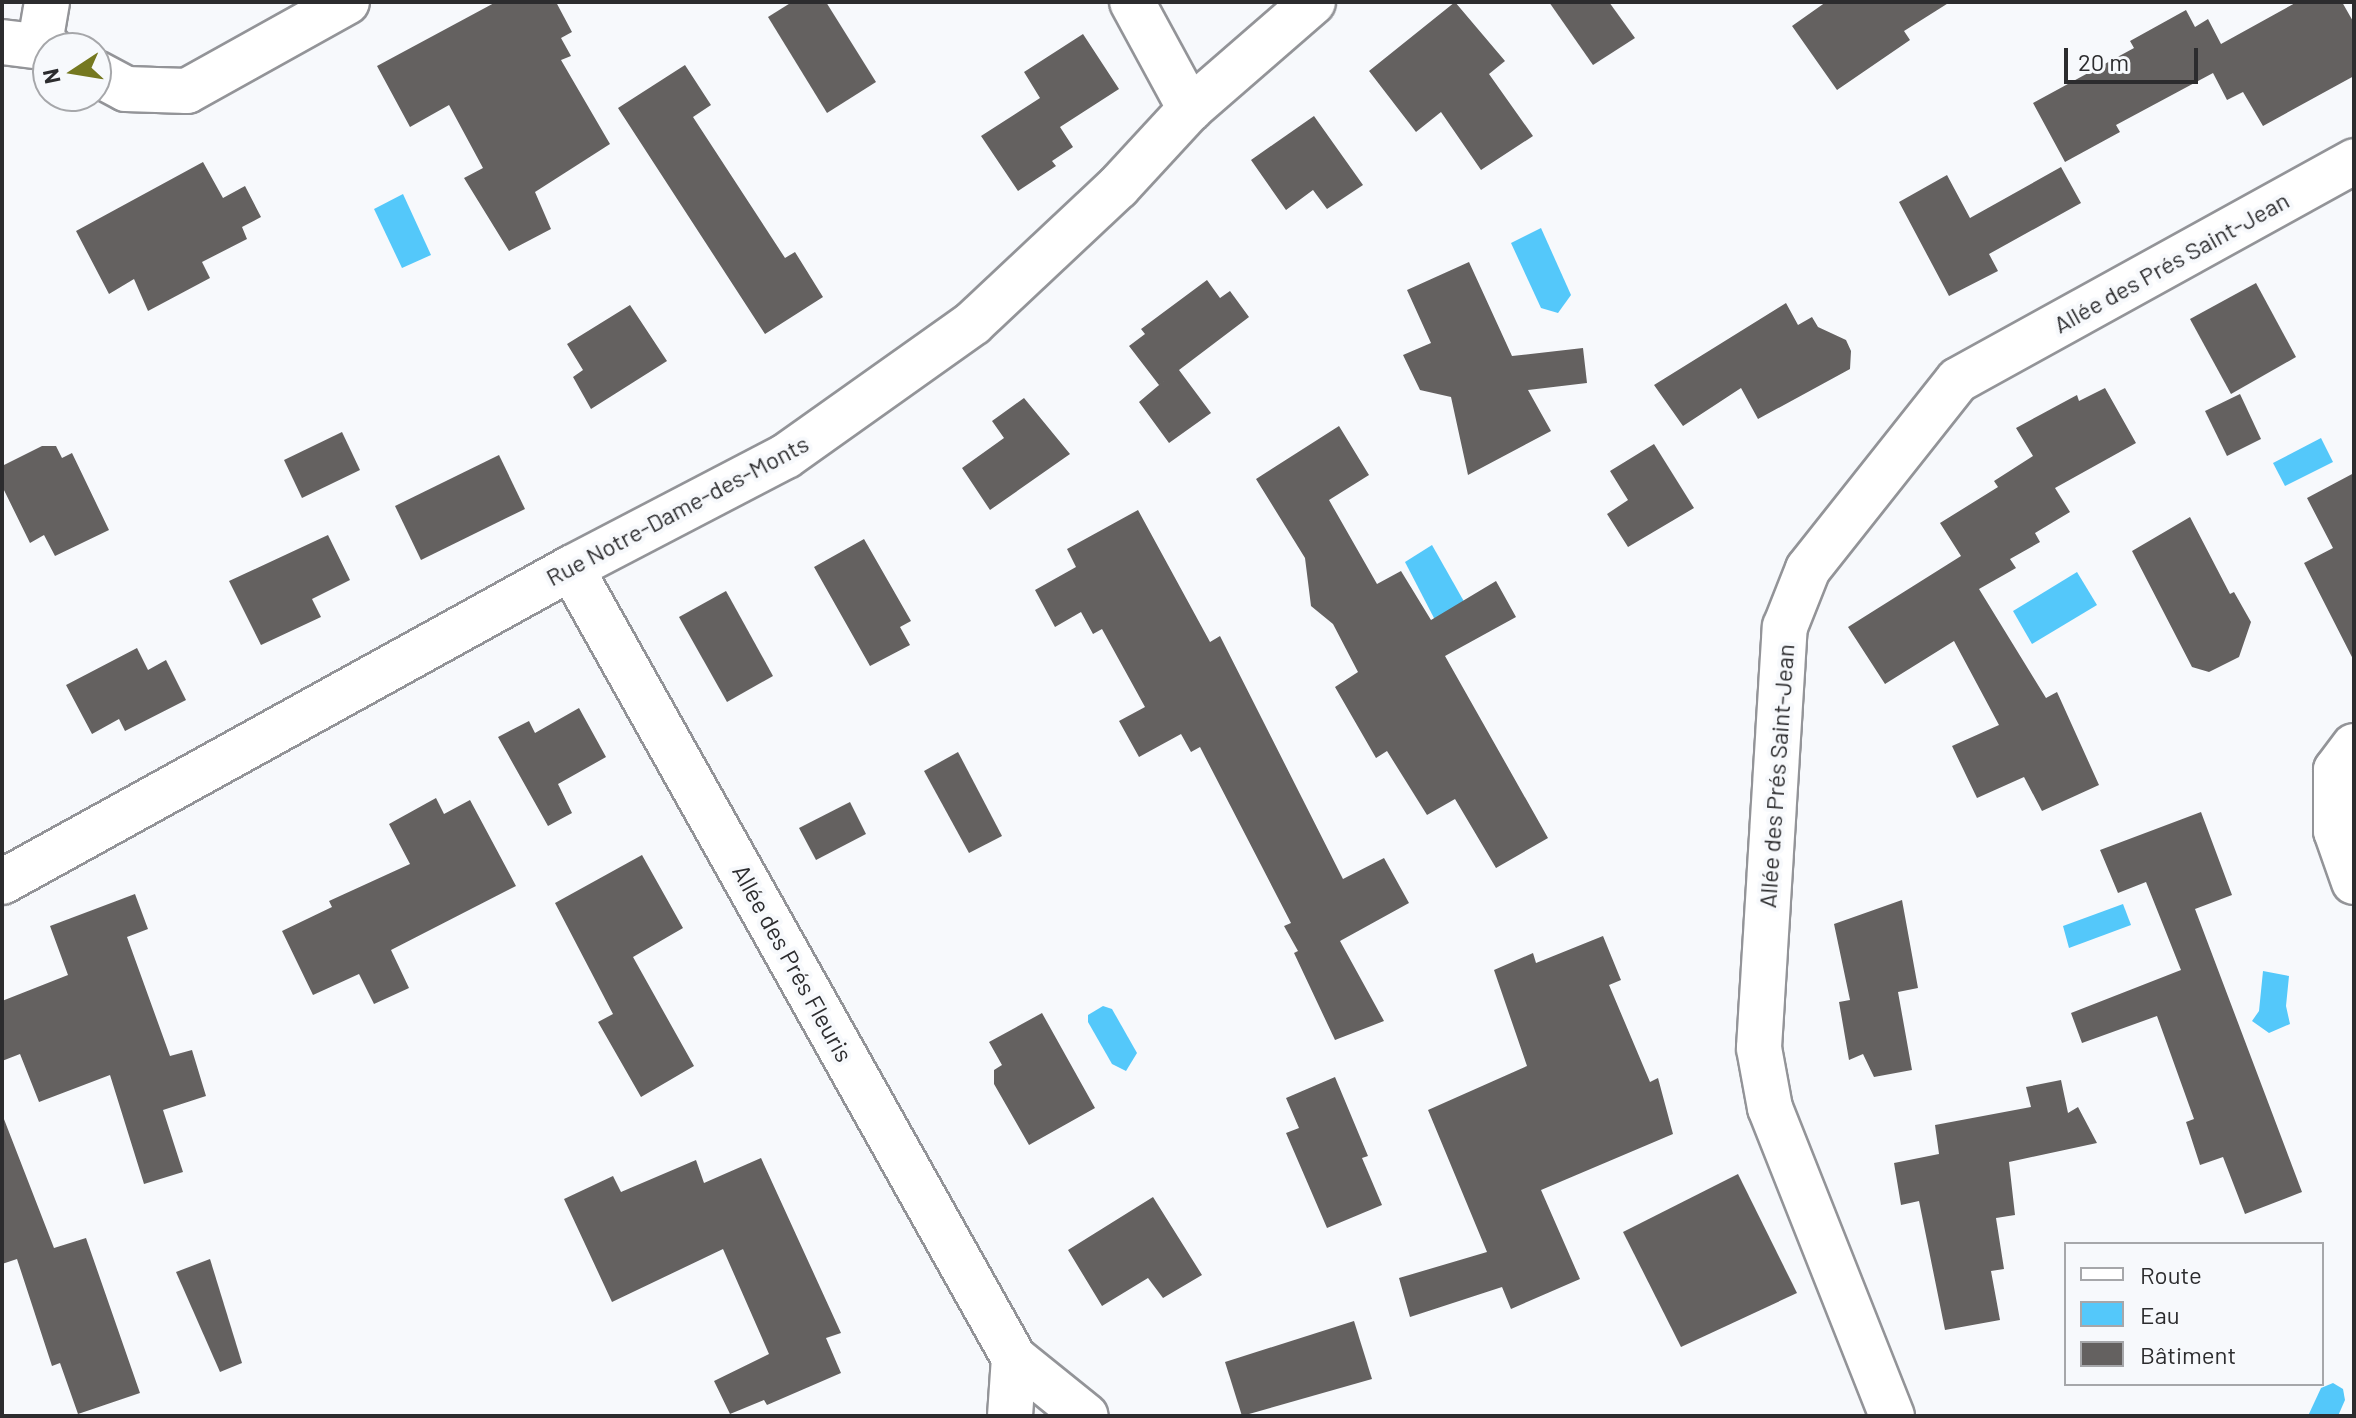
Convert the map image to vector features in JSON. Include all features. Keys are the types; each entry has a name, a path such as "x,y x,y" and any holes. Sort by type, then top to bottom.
{"street":[{"path":"112,82 126,89 187,91 347,2"},
{"path":"1132,2 1190,109"},
{"name":"Rue Notre-Dame-des-Monts","path":"2,882 571,568 786,456 973,323 1118,187 1190,109 1313,2"},
{"name":"Allée des Prés Saint-Jean","path":"1892,1416 1770,1108 1759,1048 1785,627 1808,569 1958,380 2354,161"},
{"name":"Allée des Prés Fleuris","path":"571,568 1014,1358 1086,1416"},
{"path":"2354,746 2336,770 2336,831 2354,882"},
{"path":"1010,1416 1014,1358"}],"water":[{"path":"403,194 431,255 402,268 374,209"},
{"path":"1541,228 1571,295 1558,313 1541,308 1511,243"},
{"path":"2321,438 2333,462 2285,486 2273,463"},
{"path":"1432,545 1466,605 1435,620 1405,562"},
{"path":"2077,572 2097,605 2032,644 2013,611"},
{"path":"2123,904 2131,925 2069,948 2063,926"},
{"path":"2263,971 2289,976 2286,1006 2290,1024 2269,1033 2252,1021 2259,1011"},
{"path":"1103,1006 1112,1009 1137,1053 1126,1071 1112,1064 1088,1022 1088,1015"},
{"path":"2333,1383 2343,1389 2345,1400 2338,1416 2308,1416 2321,1388"}],"building":[{"path":"496,2 556,2 572,32 561,38 571,56 561,60 610,144 535,192 551,229 509,251 464,178 483,168 449,105 410,127 377,66"},
{"path":"792,2 826,2 876,82 827,113 768,17"},
{"path":"1455,2 1505,61 1489,74 1533,136 1481,170 1441,112 1416,132 1369,71"},
{"path":"1549,2 1609,2 1635,38 1593,65"},
{"path":"1826,2 1950,2 1904,31 1910,40 1837,90 1792,26"},
{"path":"2297,2 2342,2 2354,23 2354,76 2263,126 2243,92 2227,100 2213,73 2116,125 2120,132 2065,162 2033,103 2134,48 2130,41 2186,10 2195,27 2208,19 2221,44"},
{"path":"1083,34 1119,89 1060,127 1073,147 1052,161 1056,166 1018,191 981,136 1040,98 1024,72"},
{"path":"685,65 711,105 693,117 785,258 795,252 823,297 765,334 618,108"},
{"path":"1314,116 1363,185 1327,209 1313,190 1286,210 1251,160"},
{"path":"203,162 223,198 245,186 261,217 242,227 247,239 202,262 210,278 148,311 134,279 109,294 76,231"},
{"path":"2061,167 2081,203 1989,254 1998,271 1949,296 1899,202 1947,175 1970,218"},
{"path":"1469,262 1512,356 1583,348 1587,383 1528,390 1551,431 1468,475 1451,397 1420,390 1403,355 1431,343 1407,290"},
{"path":"1207,280 1220,298 1230,291 1249,317 1179,370 1211,413 1169,443 1139,402 1165,380 1159,385 1129,346 1145,334 1141,329"},
{"path":"2256,283 2296,357 2231,394 2190,319"},
{"path":"1786,303 1798,325 1812,317 1818,327 1846,340 1851,351 1850,369 1758,419 1741,388 1683,426 1654,385"},
{"path":"630,305 667,361 591,409 573,377 583,370 567,344"},
{"path":"2105,388 2136,443 2055,488 2070,512 2035,533 2040,542 2010,559 2016,568 1979,589 2046,698 2057,692 2099,785 2042,811 2024,777 1977,798 1952,746 1999,725 1954,641 1885,684 1848,627 1961,556 1940,523 1998,487 1994,481 2033,456 2016,428 2077,395 2079,401"},
{"path":"2240,394 2261,439 2227,456 2205,411"},
{"path":"1024,398 1070,454 990,510 962,468 1004,438 992,421"},
{"path":"1339,426 1369,475 1329,500 1377,584 1401,571 1431,620 1496,581 1516,617 1445,656 1548,838 1496,868 1455,799 1427,815 1387,751 1376,758 1335,687 1358,672 1333,624 1311,606 1305,558 1256,479"},
{"path":"342,432 360,470 302,498 284,460"},
{"path":"1654,444 1694,508 1628,547 1607,514 1628,500 1610,471"},
{"path":"42,446 56,446 62,458 72,453 109,530 55,556 44,535 30,543 2,486 2,466"},
{"path":"499,455 525,509 421,560 395,506"},
{"path":"2354,473 2354,661 2304,563 2333,548 2307,498"},
{"path":"1138,510 1210,642 1220,636 1343,879 1384,858 1409,903 1340,941 1384,1021 1335,1040 1294,953 1298,951 1284,926 1291,923 1200,747 1191,752 1181,734 1139,757 1119,721 1145,707 1102,629 1093,634 1081,612 1055,627 1035,590 1076,567 1067,549"},
{"path":"2190,517 2230,594 2234,592 2251,622 2239,657 2209,672 2192,667 2132,551"},
{"path":"328,535 350,580 312,599 321,617 261,645 229,581"},
{"path":"864,539 911,621 900,627 910,645 870,666 814,567"},
{"path":"726,591 773,676 727,702 679,617"},
{"path":"137,648 148,670 166,660 186,700 125,731 119,719 92,734 66,685"},
{"path":"579,708 606,757 558,784 572,813 548,826 498,737 529,721 535,733"},
{"path":"958,752 1002,836 969,853 924,771"},
{"path":"436,798 444,814 470,800 516,886 391,950 409,988 374,1004 359,974 313,995 282,931 332,907 329,901 410,864 389,824"},
{"path":"850,802 866,834 816,860 799,828"},
{"path":"2201,812 2232,895 2195,909 2302,1192 2245,1214 2223,1157 2200,1165 2186,1122 2194,1119 2157,1016 2082,1043 2071,1013 2181,970 2146,882 2118,893 2100,850"},
{"path":"642,855 683,928 633,957 694,1066 641,1097 598,1022 613,1014 555,903"},
{"path":"135,894 148,929 127,937 170,1056 192,1050 206,1096 163,1110 183,1172 144,1184 110,1075 39,1102 20,1054 2,1061 2,1001 68,975 50,926"},
{"path":"1902,900 1918,988 1898,992 1912,1070 1874,1077 1863,1054 1849,1060 1839,1002 1850,1000 1834,924"},
{"path":"1603,936 1621,980 1609,985 1650,1082 1658,1078 1673,1134 1541,1190 1580,1279 1511,1309 1502,1287 1410,1317 1399,1278 1487,1252 1428,1110 1527,1066 1494,970 1533,953 1536,963"},
{"path":"1042,1013 1095,1108 1029,1145 994,1084 994,1070 1002,1065 989,1042"},
{"path":"1335,1077 1368,1156 1362,1158 1382,1205 1327,1228 1286,1133 1299,1128 1286,1098"},
{"path":"2061,1080 2068,1113 2078,1107 2097,1143 2009,1162 2015,1215 1996,1218 2004,1269 1991,1271 2000,1320 1945,1330 1919,1201 1901,1205 1894,1163 1939,1154 1935,1125 2031,1107 2026,1087"},
{"path":"2,1114 54,1248 86,1238 140,1393 78,1414 60,1363 52,1366 17,1259 2,1264"},
{"path":"761,1158 841,1333 826,1338 841,1373 767,1405 764,1400 730,1414 714,1381 769,1354 723,1249 612,1302 564,1199 613,1176 621,1192 696,1160 704,1183"},
{"path":"1738,1174 1797,1293 1681,1347 1623,1232"},
{"path":"1153,1197 1202,1275 1163,1298 1148,1278 1102,1306 1068,1250"},
{"path":"210,1259 242,1363 220,1372 176,1272"},
{"path":"1354,1321 1372,1379 1242,1416 1225,1362"}]}
